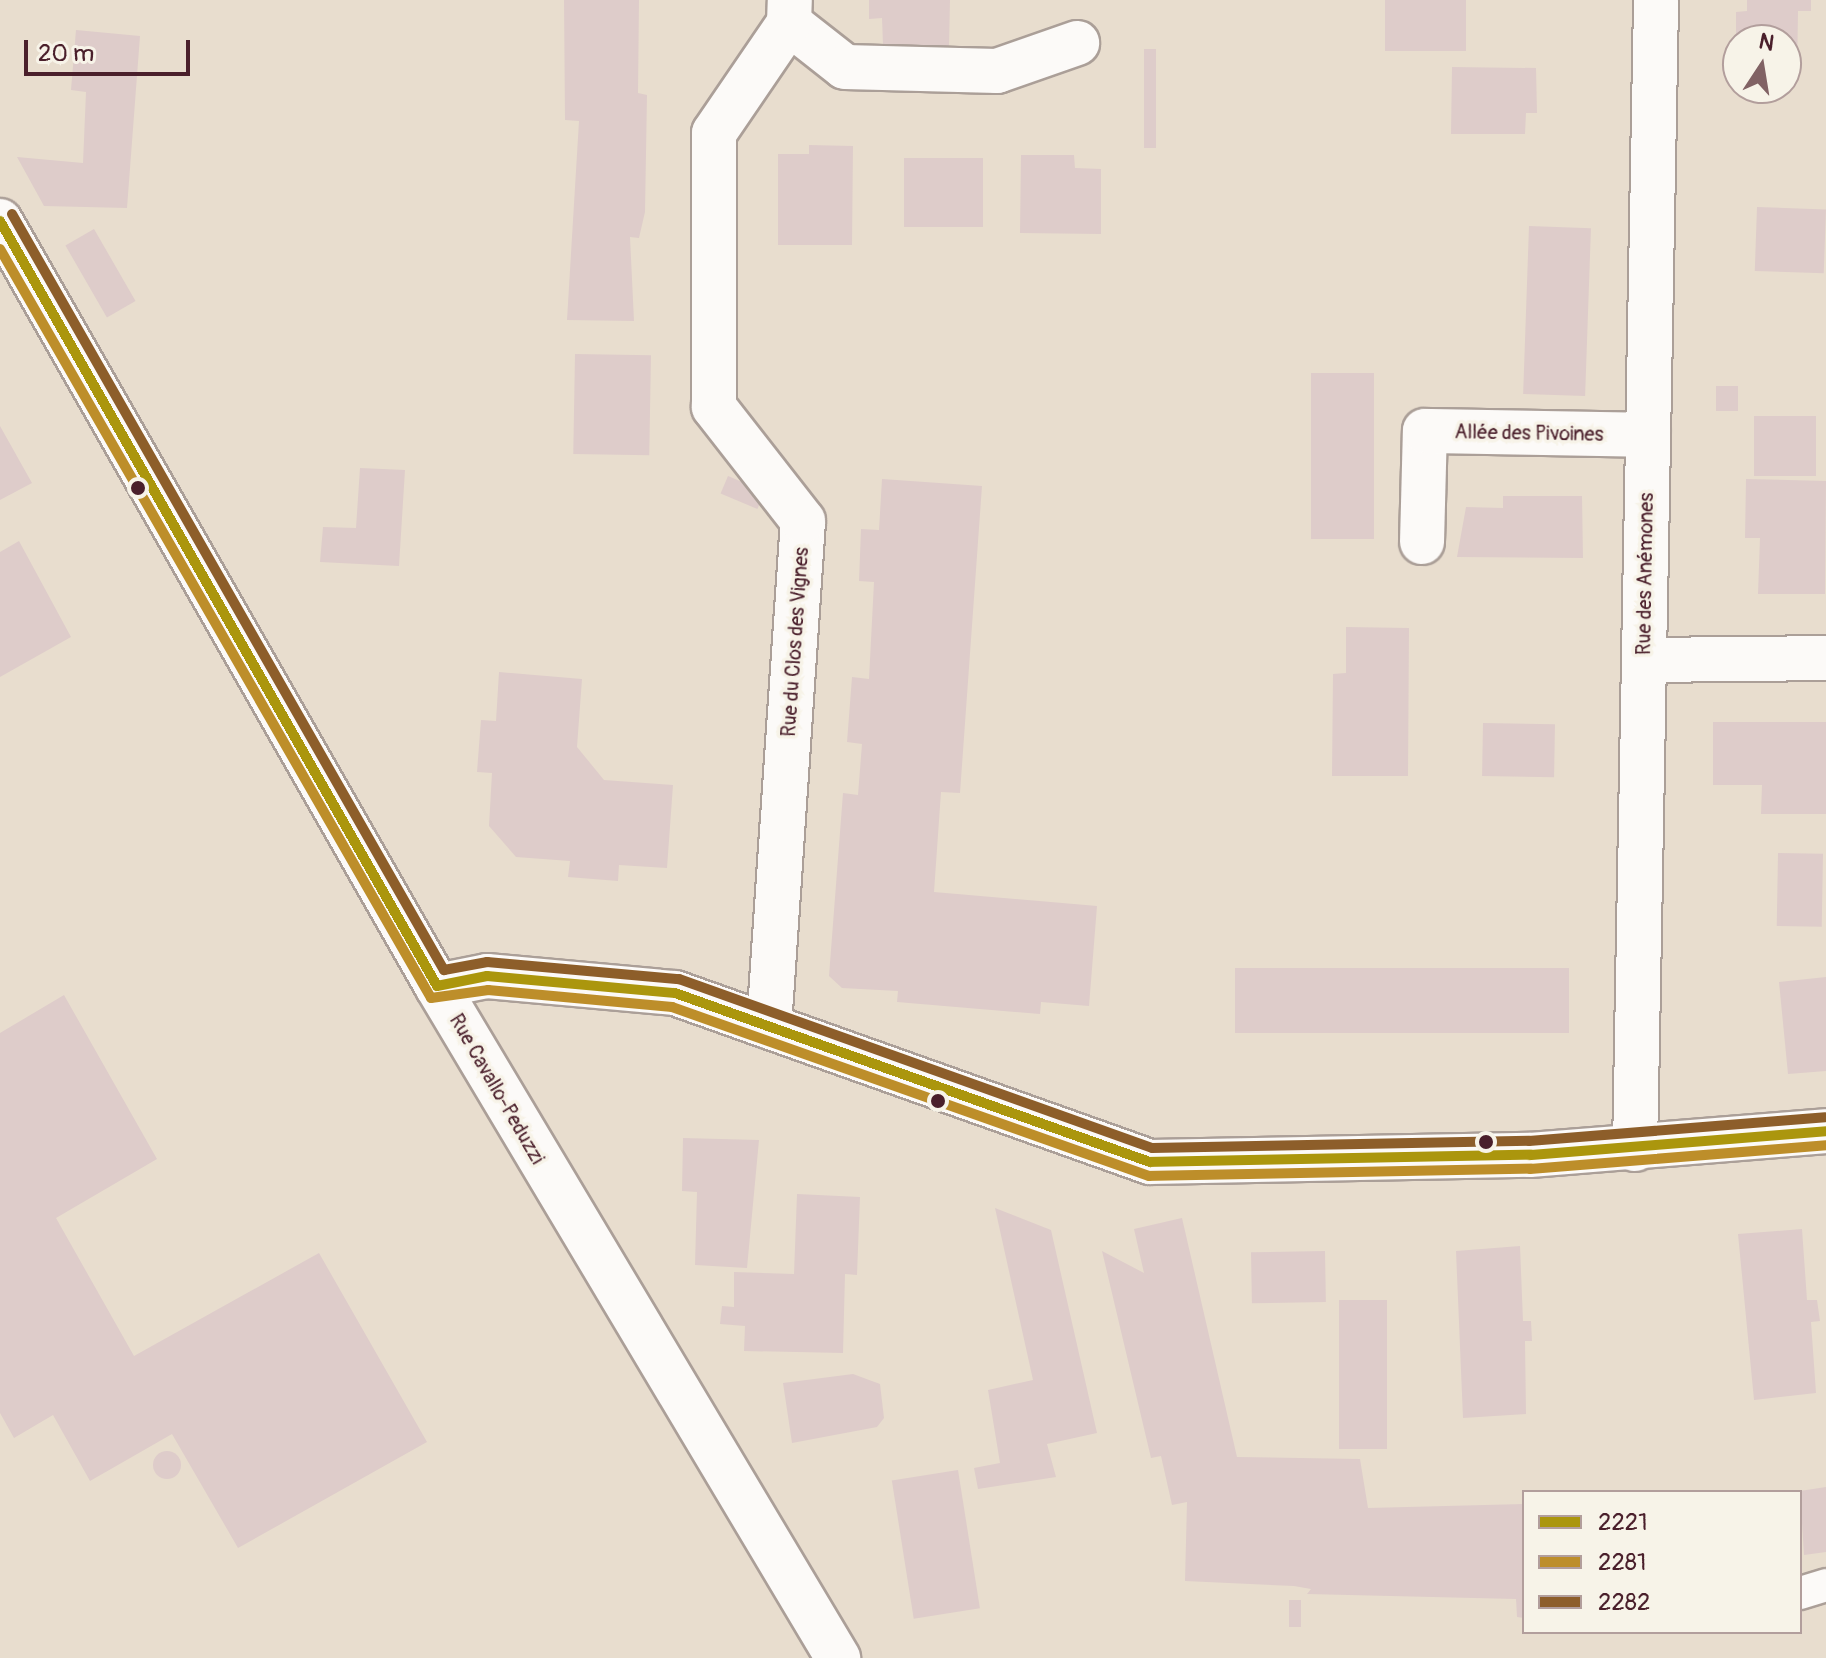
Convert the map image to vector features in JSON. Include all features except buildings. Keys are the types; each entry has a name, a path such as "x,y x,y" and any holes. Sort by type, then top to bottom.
{"street":[{"name":"Rue des Anémones","path":"1635,1149 1656,0"},
{"name":"Rue du Clos des Vignes","path":"769,1026 803,521 714,407 714,133 790,11 845,67 997,71 1077,43"},
{"name":"Rue Cavallo-Peduzzi","path":"0,221 437,986 838,1658"},
{"name":"Allée des Pivoines","path":"1422,542 1425,431 1648,435"},
{"path":"1644,660 1826,658"},
{"path":"437,986 487,976 590,980 675,993 1150,1162 1635,1149 1826,1131"}],"lane":[{"path":"1802,1592 1826,1585"}],"transit line":[{"name":"2282","path":"12,214 444,970 487,962 679,979 1152,1148 1529,1141 1825,1117"},
{"name":"2221","path":"0,221 437,986"},
{"name":"2281","path":"0,249 431,998 488,990 672,1007 1149,1176 1530,1169 1826,1145"},
{"name":"2221","path":"437,986 487,976 675,993 1150,1162 1530,1155 1826,1131"}]}
